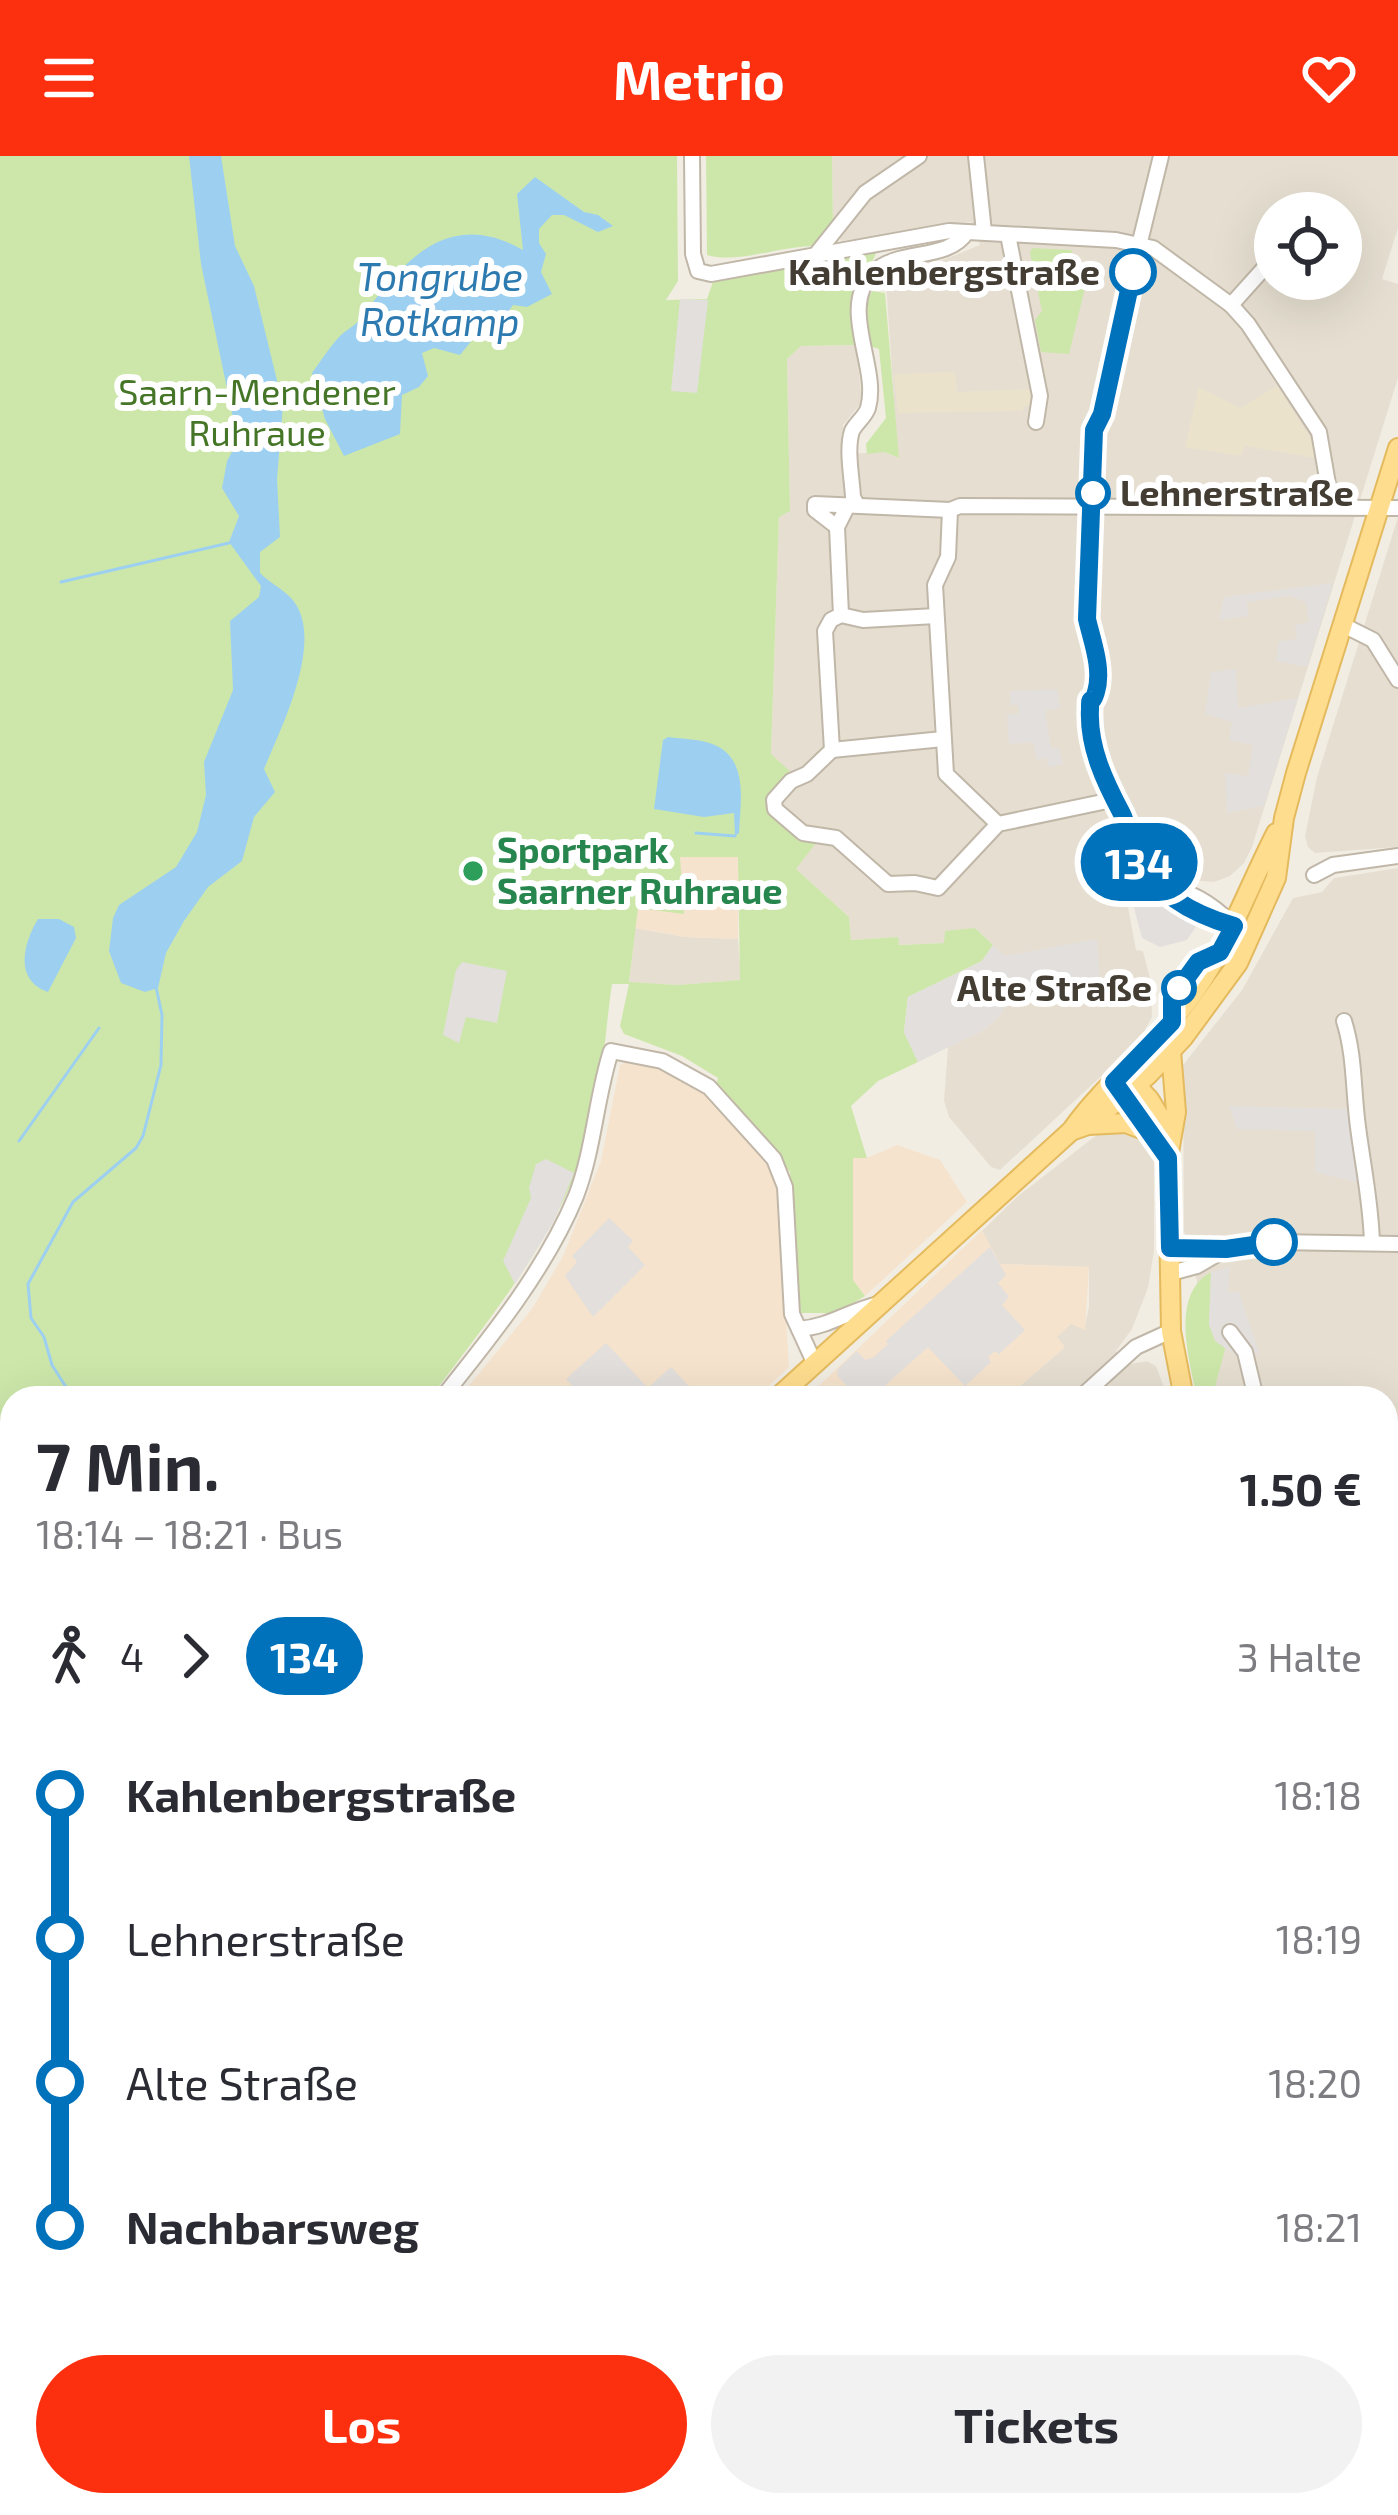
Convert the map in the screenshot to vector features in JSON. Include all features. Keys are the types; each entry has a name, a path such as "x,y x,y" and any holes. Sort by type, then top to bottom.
{"main road":[{"path":"1124,1084 1195,991 1234,926 1284,818 1343,625 1389,508 1398,448"},
{"path":"789,1386 1080,1128 1090,1105 1171,1051 1220,991 1252,935 1276,878 1284,818"},
{"path":"1162,1134 1176,1112 1171,1051"},
{"path":"1124,1084 1162,1134 1168,1158 1172,1331 1182,1386"},
{"path":"1080,1128 1126,1123 1162,1134"}],"street":[{"path":"692,156 693,254 698,272 711,274 949,231 1141,244 1231,305 1248,324 1319,432 1332,507"},
{"path":"817,254 851,206 919,156"},
{"path":"975,232 976,156"},
{"path":"1161,156 1102,414 1094,430 1087,619 1096,649 1096,692 1089,704 1094,747 1138,860 1163,886 1180,889 1217,909 1252,935"},
{"path":"841,615 837,527 853,505 851,434 869,406 860,304 873,273 954,245 975,232"},
{"path":"1008,236 1040,396 1036,422"},
{"path":"1231,305 1254,279"},
{"path":"837,527 815,510 815,504 950,510 960,506 1389,508"},
{"path":"950,510 948,557 934,585 949,779 998,824"},
{"path":"832,750 824,631 831,620 841,615 862,620 937,616"},
{"path":"1343,625 1373,640 1398,680"},
{"path":"943,739 832,750 807,774 791,781 774,800 775,808 803,833 836,838 888,884 942,886 998,824 1112,800"},
{"path":"1313,875 1333,865 1398,856"},
{"path":"1344,1021 1353,1050 1372,1243"},
{"path":"451,1386 516,1299 565,1218 589,1155 611,1051 662,1060 709,1087 774,1159 785,1187 792,1314 814,1362"},
{"path":"1170,1248 1226,1249 1274,1242 1398,1244"},
{"path":"1171,1273 1226,1249"},
{"path":"799,1329 825,1327 857,1308 880,1304"},
{"path":"1093,1386 1136,1347 1172,1331"},
{"path":"1230,1332 1245,1352 1253,1386"}],"shaded area":[{"path":"832,156 1398,156 1398,228 1382,279 1398,284 1398,378 1252,847 1230,876 1214,882 1176,879 1144,853 1122,874 1136,950 1143,951 1151,982 1152,1017 1111,1067 1000,1170 991,1167 949,1117 944,1101 948,1047 982,1031 1009,1000 1097,960 1097,940 1005,957 975,928 945,943 898,945 897,937 851,940 849,917 796,869 805,829 780,806 771,754 779,516 790,510 787,359 801,346 856,345 862,402 843,425 845,454 884,452 898,458 886,283 980,245 971,222 841,241 833,224"},
{"path":"680,299 708,300 697,393 671,391"},
{"path":"955,372 957,392 1032,389 1033,406 1023,406 1023,411 898,413 894,374"},
{"path":"1277,386 1313,442 1316,458 1245,446 1241,456 1185,447 1199,387 1240,408"},
{"path":"1398,517 1398,847 1315,853 1305,836 1317,777"},
{"path":"1333,583 1307,667 1276,661 1279,641 1297,639 1295,625 1309,622 1305,602 1290,596 1247,602 1248,616 1219,620 1224,597"},
{"path":"1236,669 1238,708 1298,698 1264,806 1227,813 1225,773 1248,776 1253,745 1229,740 1232,722 1205,714 1211,672"},
{"path":"1057,689 1060,708 1045,711 1051,748 1059,748 1063,764 1049,767 1046,758 1037,760 1033,742 1009,744 1007,715 1019,713 1018,705 1010,705 1010,691"},
{"path":"680,857 739,857 738,939 685,937 635,928 638,908"},
{"path":"1398,868 1398,1386 1204,1386 1197,1281 1184,1231 1183,1065 1242,990 1293,898 1322,892 1334,878"},
{"path":"1142,894 1197,925 1187,940 1160,947 1142,938 1134,908"},
{"path":"635,928 685,937 738,939 741,980 629,983"},
{"path":"1097,939 1100,989 1010,1000 982,1031 918,1062 904,1032 908,997 982,961 993,945 1005,956"},
{"path":"462,962 507,971 497,1023 466,1017 459,1043 443,1035 456,970"},
{"path":"632,1060 680,1077 714,1101 772,1173 778,1191 789,1367 769,1386 469,1386 532,1309 563,1256 601,1161 620,1065"},
{"path":"1229,1106 1348,1109 1360,1183 1315,1172 1315,1131 1237,1129"},
{"path":"1111,1131 1136,1137 1154,1157 1154,1251 1148,1288 1132,1329 1116,1351 1125,1365 1147,1361 1156,1366 1164,1386 1020,1386 1064,1348 1056,1337 1071,1323 1084,1329 1089,1267 1000,1264 982,1231 1018,1196 1098,1134"},
{"path":"897,1145 940,1160 967,1202 865,1296 853,1280 853,1157 867,1158"},
{"path":"546,1159 574,1173 553,1223 515,1284 503,1261 531,1198 536,1164"},
{"path":"609,1218 633,1241 628,1247 645,1265 593,1317 565,1276 577,1262 572,1256"},
{"path":"982,1230 1000,1264 1089,1267 1085,1330 1071,1324 1057,1337 1065,1347 1020,1386 819,1386"},
{"path":"990,1247 1006,1275 998,1283 1009,1297 1002,1305 1025,1330 999,1354 995,1351 988,1357 991,1362 965,1386 928,1347 884,1386 847,1386 837,1375 838,1369 857,1351 865,1360 874,1357"},
{"path":"1230,1267 1228,1292 1239,1292 1259,1353 1238,1357 1215,1341 1209,1325 1211,1272"},
{"path":"606,1343 646,1386 573,1386 566,1379"},
{"path":"671,1367 689,1386 650,1386"}],"green space":[{"name":"Saarn-Mendener Ruhraue","path":"0,156 677,156 678,281 666,300 707,299 714,279 878,249 855,299 856,345 801,346 787,359 790,511 779,517 771,754 794,775 771,809 819,839 796,869 849,917 851,940 898,937 899,945 944,943 945,931 975,928 993,945 982,961 908,997 904,1032 918,1062 878,1081 851,1106 867,1158 853,1158 853,1280 865,1296 837,1313 799,1313 790,1172 716,1085 718,1078 682,1056 624,1034 620,1026 629,984 612,984 596,1108 585,1148 556,1216 497,1309 439,1386 0,1386","holes":["680,857 738,857 740,980 678,985 629,982 638,908 684,914"]},
{"path":"706,156 832,156 833,224 815,246 732,257 707,255"},
{"path":"1032,248 1072,250 1065,279 1086,284 1069,354 1041,352 1035,320 1042,311"},
{"path":"872,291 885,293 899,458 884,452 867,454 866,444 886,418 879,349 870,346 865,325"},
{"path":"1211,1272 1209,1324 1225,1349 1215,1386 1195,1386 1187,1348 1186,1312 1198,1282"}],"water":[{"path":"189,156 221,156 235,246 254,286 283,405 277,479 280,537 260,552 260,573 290,597 300,614 303,657 290,707 264,769 275,792 254,817 242,861 208,887 166,953 158,988 145,992 121,983 109,951 113,918 119,905 176,867 197,832 206,795 204,762 233,690 230,621 259,597 261,586 229,542 239,516 222,488 227,461 238,441 201,264"},
{"name":"Tongrube Rotkamp","path":"535,177 613,226 598,232 564,215 552,215 539,229 539,243 546,254 541,272 552,294 527,307 513,305 500,324 482,328 460,355 434,348 422,353 428,376 402,395 400,434 344,456 325,419 312,373 394,276 430,246 473,235 497,238 523,250 517,194"},
{"path":"663,740 712,744 734,762 741,797 735,836 734,813 704,817 654,809"},
{"path":"38,919 59,919 74,927 76,938 48,992 26,970 26,949"}],"waterway":[{"path":"61,582 229,543"},
{"path":"696,833 735,836"},
{"path":"65,1386 31,1318 28,1284 73,1202 136,1148 143,1136 161,1065 162,1015 156,987"},
{"path":"19,1141 99,1028"}],"bus line":[{"name":"134","path":"1133,272 1102,414 1094,430 1087,619 1096,649 1096,692 1089,704 1094,747 1106,789 1149,875 1174,900 1234,926 1220,952 1198,962 1172,998 1172,1022 1114,1082 1168,1158 1170,1248 1226,1249 1274,1242"}],"place":[{"name":"Kahlenbergstraße","path":"1133,272"},
{"name":"Lehnerstraße","path":"1093,493"},
{"name":"Sportpark Saarner Ruhraue","path":"473,871"},
{"name":"Alte Straße","path":"1179,988"}]}
